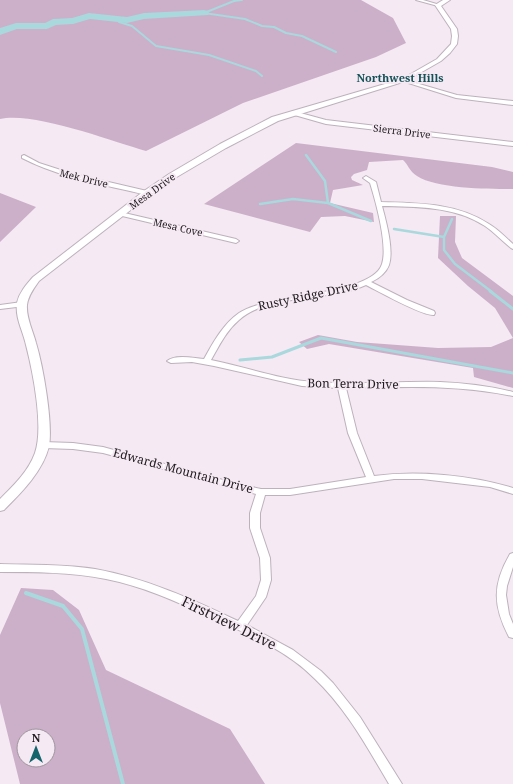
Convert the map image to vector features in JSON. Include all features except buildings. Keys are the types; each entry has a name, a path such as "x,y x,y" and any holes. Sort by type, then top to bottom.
{"street":[{"path":"418,0 438,5 447,0"},
{"name":"Mesa Drive","path":"22,304 29,287 36,279 147,193 172,176 223,146 257,128 293,113 404,80 439,60 454,44 456,36 454,30 438,5"},
{"path":"404,80 456,96 513,103"},
{"name":"Sierra Drive","path":"293,113 326,122 513,144"},
{"name":"Mek Drive","path":"24,157 36,164 52,170 147,193"},
{"name":"Rusty Ridge Drive","path":"206,362 223,332 231,323 243,313 258,305 275,300 343,290 367,283 380,273 386,266 386,253 379,204 373,182 366,178"},
{"path":"379,204 437,207 458,211 487,225 513,247"},
{"name":"Mesa Cove","path":"120,214 236,241"},
{"path":"367,283 404,302 430,312"},
{"path":"0,307 22,304 22,316 31,344 43,426 43,445 36,462 25,481 0,507"},
{"name":"Bon Terra Drive","path":"172,361 180,359 206,362 307,384 462,384 491,388 513,394"},
{"path":"341,385 346,414 357,450 371,479"},
{"name":"Edwards Mountain Drive","path":"43,445 73,446 102,450 261,492 290,492 394,476 448,478 490,484 513,491"},
{"path":"240,626 261,597 266,580 265,558 256,528 255,513 261,492"},
{"path":"513,556 502,582 501,600 504,615 513,634"},
{"name":"Firstview Drive","path":"0,568 70,571 106,575 145,585 176,597 240,626 302,661 329,685 341,700 396,784"}],"shaded area":[{"path":"0,0 361,0 393,18 406,43 376,57 243,103 146,151 93,134 51,123 32,119 0,119"},
{"path":"296,143 492,167 513,172 513,189 491,189 437,184 417,176 403,160 369,162 367,170 354,174 351,177 352,180 363,185 333,190 330,203 373,213 374,222 345,216 321,217 310,232 204,204"},
{"path":"0,193 36,207 0,242"},
{"path":"440,216 456,216 455,242 462,258 513,296 513,338 495,308 468,286 438,258"},
{"path":"318,335 357,342 438,348 491,347 513,338 513,388 474,377 473,368 329,344 307,349 299,342"},
{"path":"21,588 53,590 79,610 106,670 230,729 265,784 20,784 16,768 56,768 56,728 16,728 16,768 0,703 0,635"}],"waterway":[{"path":"242,0 234,1 204,13 245,19 262,26 274,27 286,33 302,36 336,52"},
{"path":"0,32 16,26 47,26 53,22 73,21 89,16 127,20 144,16 204,13"},
{"path":"118,19 119,22 132,26 156,46 209,55 256,71 262,76"},
{"path":"306,155 325,181 328,203"},
{"path":"260,204 293,199 328,203"},
{"path":"328,203 371,221"},
{"path":"444,237 452,219"},
{"path":"394,229 444,237"},
{"path":"444,237 444,250 455,264 492,292"},
{"path":"490,291 513,309"},
{"path":"240,360 272,357 321,338 513,373"},
{"path":"26,593 63,606 82,629 123,784"}],"district":[{"name":"Northwest Hills","path":"400,78"}]}
